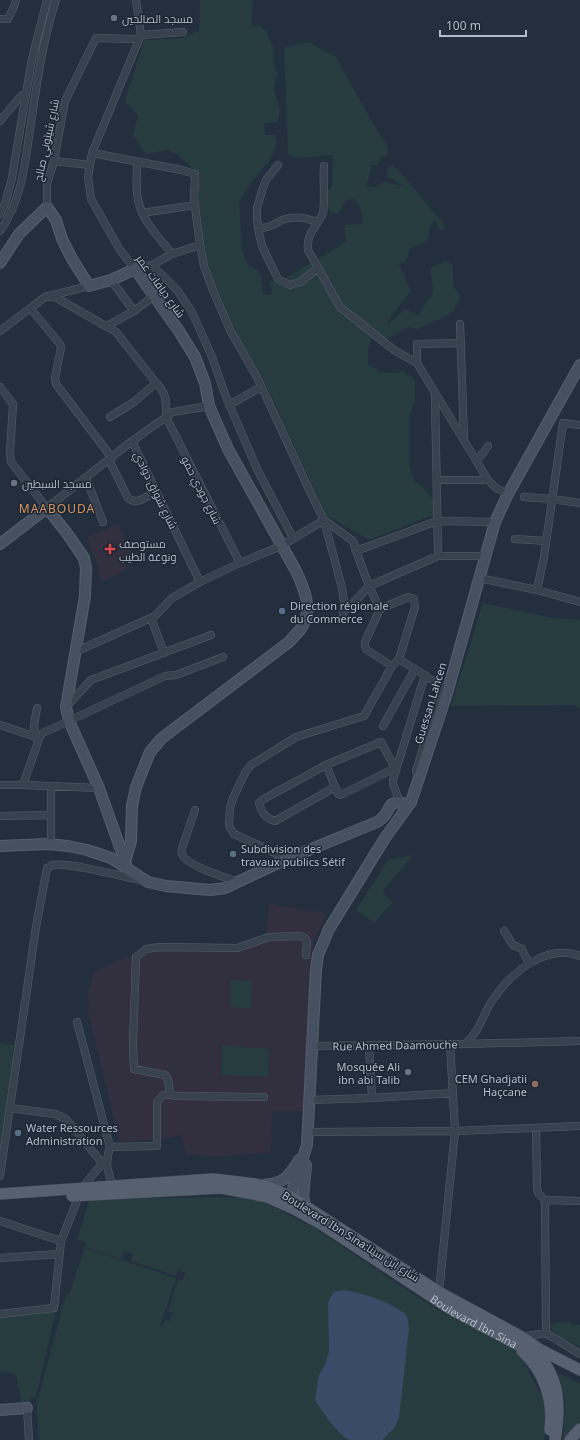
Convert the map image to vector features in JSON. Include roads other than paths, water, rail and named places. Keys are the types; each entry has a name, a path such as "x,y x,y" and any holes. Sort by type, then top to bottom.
{"main road":[{"name":"Boulevard Ibn Sina:شارع ابن سينا","path":"0,1199 78,1193 113,1186 213,1179 240,1181 269,1187 289,1201 305,1205 439,1292 518,1340"},
{"path":"78,1193 221,1188 289,1201"},
{"name":"Boulevard Ibn Sina:شارع ابن سينا","path":"0,1194 78,1193"},
{"name":"Boulevard Ibn Sina","path":"289,1201 320,1224 452,1310 539,1349 580,1370"},
{"path":"518,1340 541,1373 546,1387 550,1406 548,1440"},
{"name":"Boulevard Ibn Sina","path":"518,1340 541,1357 580,1377"},
{"path":"541,1357 552,1376 558,1400 555,1440"},
{"path":"570,1440 580,1429"}],"street":[{"path":"0,19 8,19 16,0"},
{"path":"0,214 5,204 12,178 32,59 47,0"},
{"path":"0,231 13,210 24,170 37,87 51,16 56,0"},
{"name":"شارع ديافات عمر","path":"127,866 131,840 132,806 136,786 150,752 162,738 289,642 302,626 306,612 306,597 296,571 228,449 209,406 205,384 195,357 179,331 120,250 91,198 88,177 92,153 140,37 136,0"},
{"path":"140,37 183,32"},
{"name":"شارع شيتوني صالح","path":"47,207 47,184 54,161 65,101 96,38 140,37"},
{"path":"0,121 21,96 26,94"},
{"path":"92,153 182,170 195,174 195,205 204,266 230,330 245,353 262,386 312,498 324,520 342,588 344,602 343,616 369,586 438,556 486,556"},
{"path":"54,161 90,165"},
{"path":"137,162 137,194 142,213 150,227 172,254"},
{"path":"278,165 266,180 257,208 258,228 262,246 278,279 290,285 300,282 318,268"},
{"path":"324,166 323,212 310,235 307,243 308,250 334,298 344,311 394,350 417,362"},
{"path":"5,204 13,210"},
{"path":"142,213 195,205"},
{"path":"0,263 19,234 47,207 56,220 62,239 71,257 89,286"},
{"path":"258,228 267,228 282,221 298,217 317,222"},
{"path":"0,331 45,297 111,280 135,269 152,264 172,254 200,245"},
{"path":"152,264 176,290 192,312 212,357 229,404 257,469 293,538"},
{"path":"111,280 134,311"},
{"path":"107,326 134,311 154,296"},
{"path":"45,297 56,297 116,332 156,383 163,389 166,416"},
{"path":"30,308 60,344 61,348 56,384 111,459 128,498 132,502 136,502 156,491"},
{"path":"460,324 464,440"},
{"path":"461,343 417,344 417,362 488,480 496,488 508,494"},
{"name":"Guessan Lahcen","path":"307,1145 318,955 329,929 403,805 412,798 495,522 508,494 580,365"},
{"path":"110,417 134,402 156,383"},
{"path":"229,404 262,386"},
{"path":"0,387 13,404 10,454 11,462 66,532 84,558 86,568 85,596 66,707 69,721 99,788 127,866"},
{"path":"435,394 438,556"},
{"path":"0,544 166,416 173,412 209,406"},
{"name":"شارع جودي حمو","path":"166,416 240,563"},
{"path":"537,590 546,541 562,423 580,424"},
{"name":"شارع شواق دوادي","path":"132,441 200,582"},
{"path":"477,461 488,446"},
{"path":"86,478 103,522"},
{"path":"437,480 488,480"},
{"path":"524,497 580,503"},
{"path":"75,652 155,616 172,598 200,582 281,546 324,520"},
{"path":"324,520 353,541 369,586 380,610"},
{"path":"356,551 437,521 495,522"},
{"path":"516,539 546,541"},
{"path":"479,578 537,590 580,602"},
{"path":"288,859 234,834 229,826 231,803 246,771 251,765 296,737 364,716 392,666 399,660 415,607 414,599 408,597 380,610 365,646 367,650 392,666"},
{"path":"151,618 164,653"},
{"path":"66,707 91,680 211,635"},
{"path":"37,737 165,676 176,675 223,657"},
{"path":"399,660 445,689"},
{"path":"383,726 415,669"},
{"path":"403,805 394,784 396,768 425,675"},
{"path":"23,785 37,737 34,725 37,708"},
{"path":"0,725 37,737"},
{"path":"334,787 275,821 265,817 259,803 326,765 381,742 396,768"},
{"path":"326,765 334,787 338,794 343,795 396,768"},
{"path":"0,785 99,788"},
{"path":"51,786 51,845"},
{"path":"0,1176 36,927 47,868 52,865 63,864 166,886 210,890 225,888 288,859 377,822 384,817 390,805 395,802 403,805"},
{"path":"195,810 182,848 182,854 195,866 238,882"},
{"path":"0,816 51,815"},
{"path":"0,846 51,845 68,846 87,850 111,858 127,866 148,882"},
{"path":"504,931 513,945 522,949 530,963"},
{"path":"170,1095 168,1079 165,1075 134,1069 133,1044 136,957 146,949 160,947 237,948 269,937 300,936 305,938 306,954"},
{"name":"Rue Ahmed Daamouche","path":"312,1046 464,1044 472,1038 494,998 501,989 530,963 541,957 552,954 578,954"},
{"path":"0,1314 54,1308 61,1241 78,1193 105,1161 110,1147 77,1022"},
{"path":"464,1044 580,1042"},
{"path":"439,1292 455,1131 450,1044"},
{"path":"369,1046 372,1098"},
{"path":"310,1100 453,1093"},
{"path":"110,1147 157,1146 157,1102 163,1095 264,1097"},
{"path":"10,1108 55,1114 66,1119 105,1161 107,1172 113,1186"},
{"path":"308,1132 455,1131 580,1126"},
{"path":"536,1128 538,1193 545,1200 580,1201"},
{"path":"261,1185 280,1183 286,1178 295,1168 307,1145"},
{"path":"289,1201 307,1145"},
{"path":"305,1205 302,1197 307,1145"},
{"path":"545,1200 546,1333"},
{"path":"0,1221 61,1241"},
{"path":"0,1258 59,1254"},
{"path":"518,1340 546,1333 580,1354"},
{"path":"0,1410 27,1408 29,1440"}],"water":[{"path":"343,1290 376,1298 402,1311 408,1319 409,1329 399,1417 395,1427 382,1440 350,1440 346,1438 331,1423 315,1400 319,1375 325,1365 329,1351 328,1303 334,1292"}],"place":[{"name":"مسجد الصالحين","path":"114,18"},
{"name":"مسجد السبطين","path":"14,483"},
{"name":"مستوصف ونوغة الطيب","path":"110,549"},
{"name":"Direction régionale du Commerce","path":"282,611"},
{"name":"Subdivision des travaux publics Sétif","path":"233,854"},
{"name":"Mosquée Ali ibn abi Talib","path":"408,1072"},
{"name":"CEM Ghadjatii Haçcane","path":"535,1084"},
{"name":"Water Ressources Administration","path":"18,1133"}],"district":[{"name":"MAABOUDA","path":"57,508"}]}
